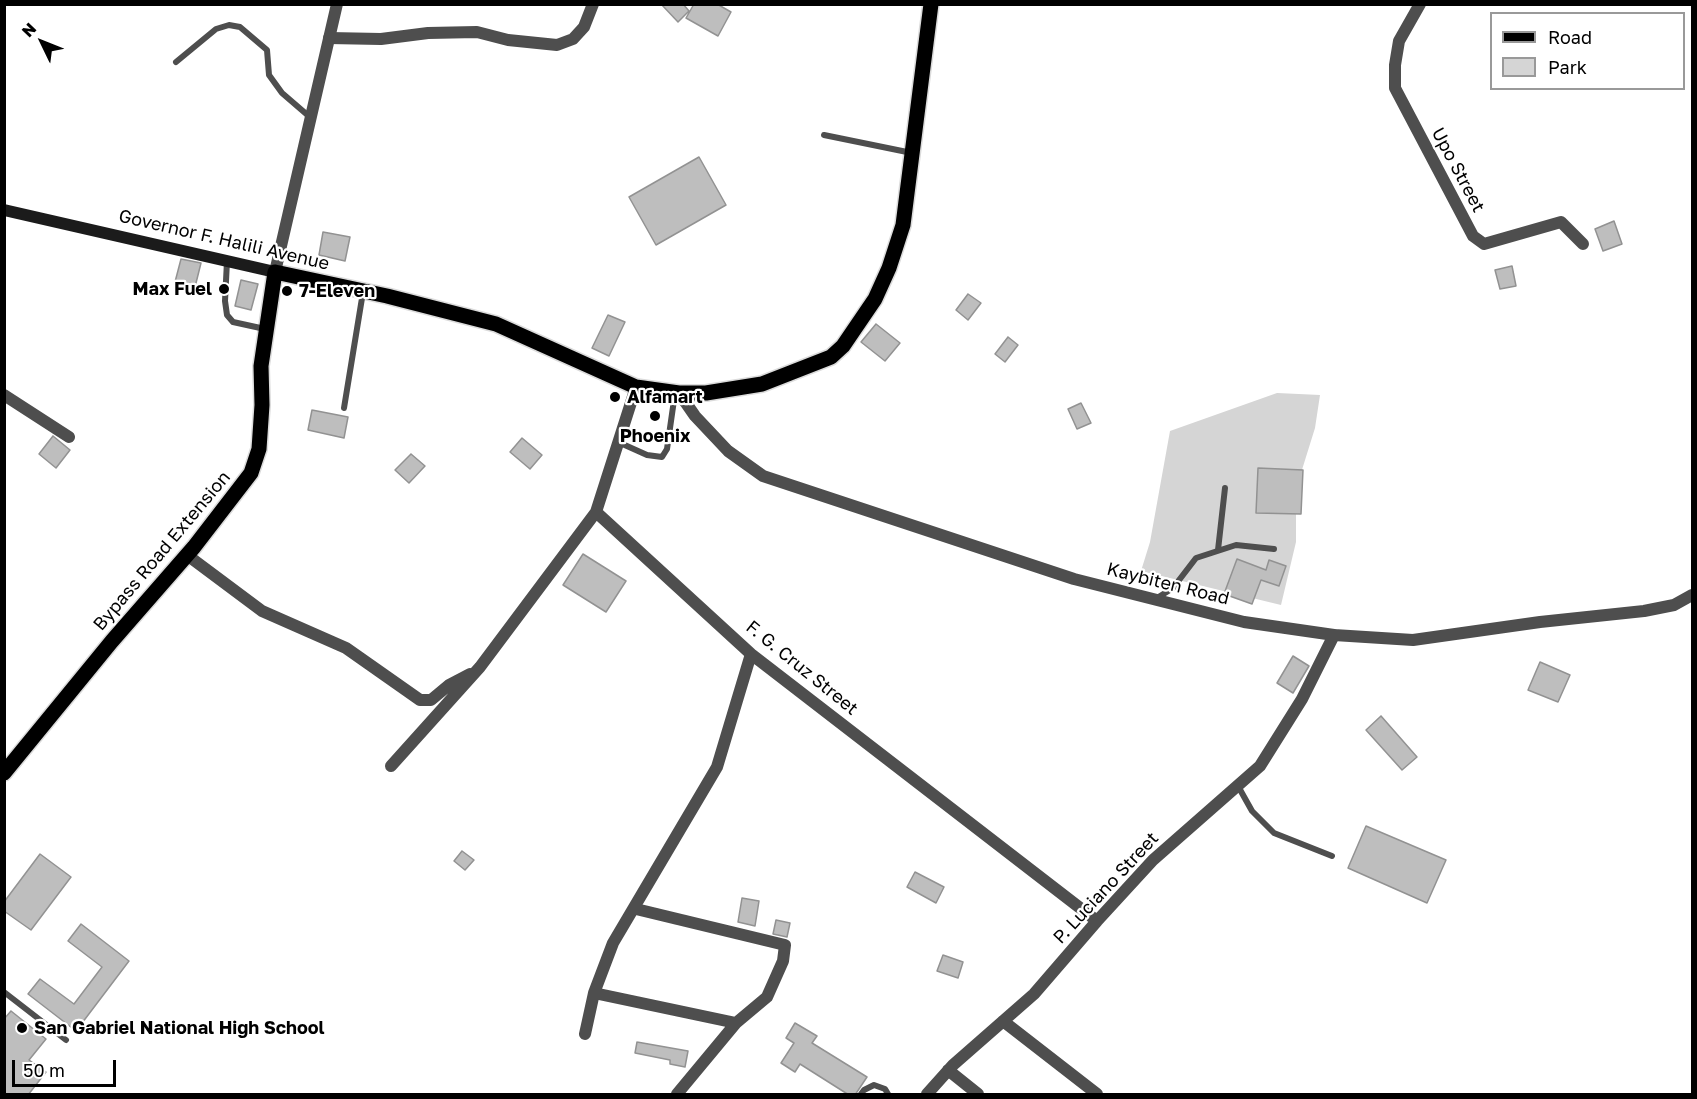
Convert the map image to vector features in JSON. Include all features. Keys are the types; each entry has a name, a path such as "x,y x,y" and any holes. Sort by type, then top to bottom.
{"main road":[{"name":"Governor F. Halili Avenue","path":"4,210 496,324 636,387 677,393 706,393 762,384 831,357 843,346 875,299 889,268 903,225 931,4"},
{"name":"Bypass Road Extension","path":"4,773 187,555 251,473 259,449 262,405 261,366 275,272"}],"street":[{"name":"Bypass Road Extension","path":"275,272 337,4"},
{"path":"329,38 381,39 428,33 477,32 508,40 557,45 573,39 584,27 592,4"},
{"name":"Upo Street","path":"1420,4 1399,41 1395,65 1395,88 1473,236 1484,244 1561,222 1583,244"},
{"path":"391,766 425,731 474,672 597,512 636,387"},
{"name":"Kaybiten Road","path":"677,393 728,451 764,476 1074,579 1244,622 1334,635 1413,640 1540,622 1644,611 1674,605 1692,595"},
{"path":"4,395 69,437"},
{"name":"F. G. Cruz Street","path":"597,512 751,654 1096,921"},
{"path":"187,555 262,611 346,648 420,700 431,700 448,685 474,672"},
{"name":"P. Luciano Street","path":"927,1095 948,1070 1034,994 1096,921 1153,860 1260,766 1302,699 1334,635"},
{"path":"585,1034 594,993 614,943 636,909 717,767 751,654"},
{"path":"636,909 785,945 783,961 767,997 736,1023 677,1095"},
{"path":"594,993 736,1023"},
{"path":"1004,1021 1097,1095"},
{"path":"948,1070 978,1095"}],"lane":[{"path":"176,62 216,29 229,26 240,27 267,50 269,75 282,93 311,118"},
{"path":"824,135 912,153"},
{"path":"227,261 225,301 227,315 233,322 266,330"},
{"path":"344,408 363,292"},
{"path":"617,442 647,455 662,457 667,449 677,393"},
{"path":"1218,550 1225,488"},
{"path":"1155,600 1173,588 1196,558 1236,545 1274,549"},
{"path":"1238,786 1252,811 1274,833 1332,856"},
{"path":"4,992 66,1040"},
{"path":"861,1095 864,1090 874,1085 885,1089 888,1095"}],"green space":[{"path":"1277,393 1320,395 1315,428 1296,489 1296,542 1281,605 1141,571 1150,542 1170,431"}],"building":[{"path":"661,4 683,4 689,11 678,22"},
{"path":"694,4 717,4 731,12 718,36 686,18"},
{"path":"699,157 726,205 656,245 629,197"},
{"path":"1614,221 1622,244 1603,251 1595,229"},
{"path":"323,232 350,237 345,261 319,255"},
{"path":"181,259 201,263 195,287 175,282"},
{"path":"1512,266 1516,286 1500,289 1495,270"},
{"path":"241,280 258,284 251,310 235,306"},
{"path":"968,294 981,303 968,320 956,310"},
{"path":"608,315 625,322 609,356 592,348"},
{"path":"876,324 900,343 885,361 861,342"},
{"path":"1008,337 1018,345 1005,362 995,354"},
{"path":"1081,403 1091,423 1077,429 1068,409"},
{"path":"312,410 348,417 344,438 308,430"},
{"path":"53,436 70,450 56,468 39,454"},
{"path":"522,438 542,455 530,469 510,452"},
{"path":"411,454 425,466 409,483 395,470"},
{"path":"1258,468 1303,470 1301,514 1256,513"},
{"path":"583,554 626,581 606,612 563,585"},
{"path":"1237,559 1266,570 1269,560 1286,566 1279,586 1261,580 1252,604 1224,594"},
{"path":"1293,656 1309,666 1293,693 1277,683"},
{"path":"1540,662 1570,675 1558,702 1528,690"},
{"path":"1381,716 1417,757 1402,770 1366,730"},
{"path":"1366,826 1446,860 1427,903 1348,868"},
{"path":"462,851 474,860 465,870 454,861"},
{"path":"40,854 71,877 31,930 4,911 4,902"},
{"path":"915,872 944,887 936,903 907,887"},
{"path":"742,898 759,901 755,926 738,922"},
{"path":"776,920 790,923 787,937 773,934"},
{"path":"81,924 129,961 76,1031 28,994 40,979 74,1004 102,967 68,941"},
{"path":"943,955 963,962 958,978 937,971"},
{"name":"San Gabriel National High School","path":"11,1011 46,1039 29,1060 46,1072 28,1095 4,1095 4,1019"},
{"path":"795,1023 817,1036 812,1043 867,1077 855,1095 849,1095 800,1064 795,1072 781,1063 794,1043 786,1038"},
{"path":"637,1042 688,1051 685,1067 670,1064 670,1060 635,1053"}],"place":[{"name":"Max Fuel","path":"224,289"},
{"name":"7-Eleven","path":"287,291"},
{"name":"Alfamart","path":"615,397"},
{"name":"Phoenix","path":"655,416"},
{"name":"San Gabriel National High School","path":"22,1028"}]}
